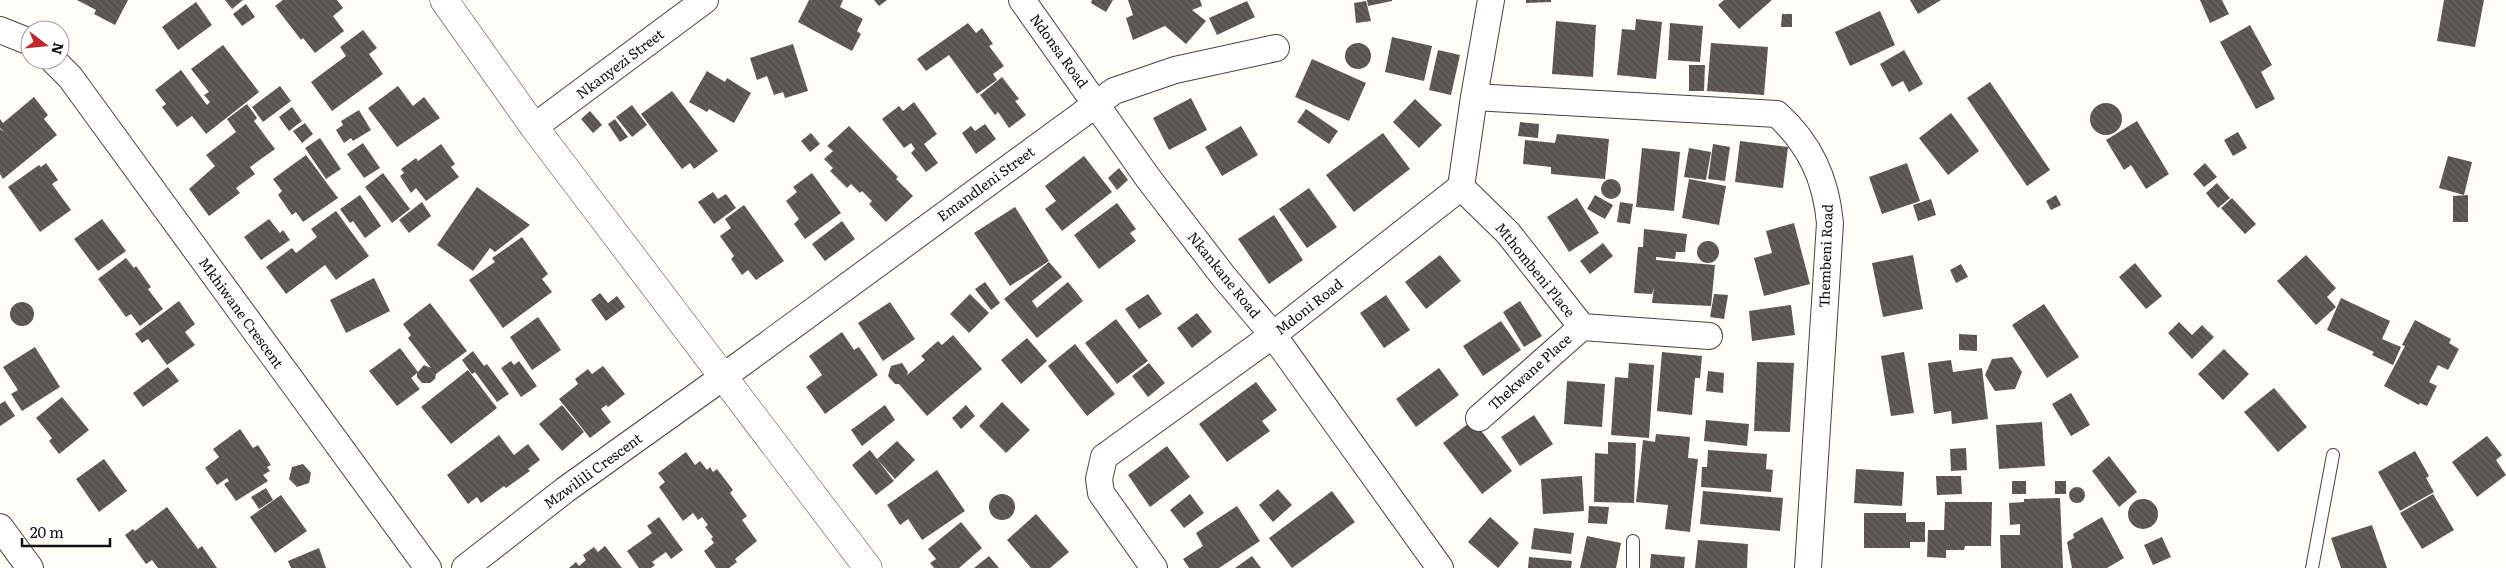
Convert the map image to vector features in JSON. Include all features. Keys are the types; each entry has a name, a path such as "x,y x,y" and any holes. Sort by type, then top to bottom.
{"street":[{"path":"444,0 534,127 868,568"},
{"name":"Nkanyezi Street","path":"534,127 705,0"},
{"name":"Ndonsa Road","path":"1022,0 1096,103"},
{"path":"1461,187 1491,0"},
{"path":"0,30 20,38"},
{"name":"Emandleni Street","path":"723,377 1114,91 1176,70 1276,48"},
{"name":"Mkhiwane Crescent","path":"63,70 70,77 428,568"},
{"name":"Thembeni Road","path":"1474,97 1777,114 1791,126 1806,146 1822,177 1828,199 1830,223 1808,568"},
{"name":"Nkankane Road","path":"1096,103 1186,228 1273,335 1440,568"},
{"name":"Mthombeni Place","path":"1461,187 1508,234 1582,327 1708,336"},
{"name":"Mdoni Road","path":"1154,568 1106,503 1101,493 1099,479 1104,457 1273,335 1461,187"},
{"name":"Thekwane Place","path":"1479,418 1582,327"},
{"name":"Mzwilili Crescent","path":"465,568 565,490 723,377"},
{"path":"0,526 30,568"}],"lane":[{"path":"2312,568 2333,456"},
{"path":"1633,541 1633,568"}],"building":[{"path":"77,0 128,0 115,25 94,14 96,10"},
{"path":"225,0 243,0 232,9"},
{"path":"283,0 337,0 343,8 333,16 344,31 315,53 303,38 301,40 275,6"},
{"path":"809,0 843,0 840,7 863,19 857,31 861,34 852,51 798,22"},
{"path":"874,0 887,0 879,6"},
{"path":"1092,0 1113,0 1106,12 1091,3"},
{"path":"1128,0 1200,0 1202,6 1192,10 1206,21 1186,44 1165,26 1133,40 1126,18 1133,15"},
{"path":"1367,0 1392,0 1392,1 1368,6"},
{"path":"1526,0 1551,0 1551,2 1526,3"},
{"path":"1724,0 1772,0 1739,29 1718,5"},
{"path":"1910,0 1941,0 1918,14"},
{"path":"2200,0 2222,0 2229,14 2210,23"},
{"path":"2444,0 2484,0 2475,47 2437,41"},
{"path":"1247,1 1255,17 1217,35 1209,18"},
{"path":"1366,1 1371,21 1356,23 1354,3"},
{"path":"196,2 212,25 178,50 162,27"},
{"path":"246,4 255,17 242,26 233,14"},
{"path":"1880,11 1895,45 1850,66 1835,32"},
{"path":"1782,14 1792,14 1792,27 1781,27"},
{"path":"1636,19 1662,22 1656,79 1617,75 1622,29 1635,30"},
{"path":"1556,21 1596,25 1593,77 1552,74"},
{"path":"968,23 976,33 982,28 993,44 989,46 1004,66 993,74 997,80 977,94 949,55 926,71 917,59"},
{"path":"1670,23 1703,26 1700,62 1668,60"},
{"path":"2250,25 2272,65 2261,72 2275,99 2256,109 2220,42"},
{"path":"363,30 377,48 369,54 383,74 332,111 311,82 346,56 340,47"},
{"path":"1392,37 1432,46 1424,81 1385,72"},
{"path":"1358,43 1367,47 1371,56 1367,65 1358,69 1349,65 1345,56 1349,47"},
{"path":"1711,43 1768,47 1764,95 1707,91"},
{"path":"793,44 808,91 785,98 783,92 774,95 767,76 757,80 750,58"},
{"path":"223,45 259,92 206,134 192,116 177,127 162,107 166,104 155,90 181,70 207,105 210,102 204,95 209,92 191,69"},
{"path":"1438,50 1460,55 1451,95 1429,90"},
{"path":"1904,50 1923,84 1909,92 1903,81 1892,87 1880,64"},
{"path":"1312,59 1366,83 1349,121 1295,97"},
{"path":"1689,65 1705,65 1704,91 1689,91"},
{"path":"707,71 725,82 727,78 751,93 734,123 709,109 707,112 689,102"},
{"path":"1002,77 1019,99 1015,101 1026,115 1009,128 998,112 995,115 980,95"},
{"path":"1990,82 2050,170 2027,186 1967,98"},
{"path":"280,86 291,101 263,122 252,107"},
{"path":"398,86 413,106 424,97 440,118 397,147 368,108"},
{"path":"672,91 718,151 694,169 690,163 682,169 641,114"},
{"path":"34,97 48,115 44,119 57,135 3,179 0,174 0,129 4,132 0,128 0,119 3,123"},
{"path":"1191,98 1207,130 1169,150 1153,118"},
{"path":"1415,99 1442,125 1419,148 1393,122"},
{"path":"914,102 937,134 924,144 938,163 926,172 911,153 915,149 911,143 904,148 882,119 899,106 903,111"},
{"path":"2106,103 2112,104 2117,108 2121,113 2121,125 2117,130 2112,134 2106,135 2100,134 2095,130 2091,125 2090,119 2091,113 2095,108 2100,104"},
{"path":"247,104 257,118 254,121 275,149 250,167 255,174 236,188 240,193 209,216 189,189 215,166 206,155 236,132 227,119"},
{"path":"632,105 647,125 632,137 616,117"},
{"path":"292,107 302,121 289,131 279,117"},
{"path":"1306,109 1338,131 1329,144 1297,122"},
{"path":"359,110 371,130 353,141 351,138 344,143 336,130 343,125 341,121"},
{"path":"590,111 602,125 593,133 581,119"},
{"path":"1951,113 1979,151 1948,175 1919,138"},
{"path":"615,119 628,137 620,142 608,124"},
{"path":"2137,121 2169,174 2146,189 2131,165 2124,170 2106,140"},
{"path":"1520,122 1539,124 1538,138 1518,136"},
{"path":"305,123 313,134 302,143 293,131"},
{"path":"985,124 996,139 976,154 962,133 971,126 975,131"},
{"path":"849,126 898,177 896,179 913,196 886,222 869,204 872,201 851,184 847,188 830,171 833,168 824,159 833,151 827,146"},
{"path":"1241,126 1258,155 1222,176 1205,147"},
{"path":"2238,132 2247,148 2233,156 2224,140"},
{"path":"811,133 820,144 810,152 801,141"},
{"path":"1383,133 1410,169 1354,212 1326,175"},
{"path":"1557,134 1609,139 1605,179 1551,174 1551,167 1523,164 1525,140 1555,143"},
{"path":"320,138 341,169 326,179 305,148"},
{"path":"1740,141 1788,147 1783,188 1735,182"},
{"path":"363,143 380,168 364,178 347,154"},
{"path":"441,144 455,164 451,167 459,177 426,201 416,188 411,193 400,176 404,173 401,169 416,158 418,161"},
{"path":"1713,144 1730,147 1725,181 1708,179"},
{"path":"1642,148 1680,152 1674,211 1636,207"},
{"path":"1689,148 1711,152 1706,180 1684,177"},
{"path":"306,155 338,198 303,222 296,212 292,215 278,195 282,191 273,179"},
{"path":"1084,156 1112,192 1062,231 1045,209 1056,201 1045,186"},
{"path":"2448,156 2472,162 2464,195 2439,188"},
{"path":"46,163 58,180 52,184 71,210 40,232 8,187 39,165 41,167"},
{"path":"1907,163 1920,201 1882,214 1869,177"},
{"path":"2205,163 2217,177 2204,187 2193,174"},
{"path":"1119,168 1128,180 1117,190 1108,178"},
{"path":"383,173 410,209 392,223 365,187"},
{"path":"812,173 841,213 805,239 794,224 799,219 786,201 797,192 793,187"},
{"path":"1611,179 1618,182 1621,189 1618,196 1611,199 1604,196 1601,189 1604,182"},
{"path":"1689,179 1726,186 1719,225 1682,218"},
{"path":"2217,183 2230,198 2218,208 2206,193"},
{"path":"477,187 530,225 495,252 490,248 473,271 437,245"},
{"path":"1309,188 1337,227 1307,248 1279,209"},
{"path":"713,192 718,199 726,194 736,208 714,224 698,202"},
{"path":"360,195 381,226 365,238 353,221 350,223 340,209"},
{"path":"1595,195 1613,205 1605,219 1587,209"},
{"path":"2056,195 2061,205 2051,210 2046,201"},
{"path":"2468,195 2468,222 2453,222 2453,196"},
{"path":"1577,198 1599,233 1569,252 1547,217"},
{"path":"2232,198 2256,224 2245,234 2221,208"},
{"path":"1931,199 1936,215 1918,221 1913,205"},
{"path":"422,202 431,216 409,233 399,220"},
{"path":"1620,202 1633,204 1630,224 1617,222"},
{"path":"1117,203 1136,229 1130,233 1136,241 1099,269 1074,235"},
{"path":"744,205 784,261 756,280 748,270 742,275 731,259 734,256 720,236 731,228 725,219"},
{"path":"1015,207 1049,261 1010,286 974,233"},
{"path":"336,211 369,256 336,280 325,265 286,294 266,267 292,248 296,253 317,237 311,229"},
{"path":"1274,215 1303,260 1269,284 1238,239"},
{"path":"102,219 126,251 98,271 74,239"},
{"path":"269,219 280,233 283,230 290,240 261,260 244,237"},
{"path":"842,221 855,239 825,261 812,244"},
{"path":"1794,223 1810,284 1764,296 1754,258 1772,253 1766,231"},
{"path":"1644,229 1687,234 1685,252 1676,252 1675,259 1656,257 1656,260 1715,265 1711,306 1652,303 1654,287 1652,294 1634,293 1638,247 1643,247"},
{"path":"522,237 548,274 542,279 552,292 503,328 469,280 495,262 492,258"},
{"path":"1708,241 1718,248 1719,252 1712,262 1708,263 1698,256 1697,252 1704,242"},
{"path":"1603,243 1613,256 1590,274 1580,261"},
{"path":"1440,255 1461,281 1426,309 1405,282"},
{"path":"1913,255 1923,309 1883,317 1872,263"},
{"path":"2306,255 2336,288 2327,297 2336,307 2316,325 2277,281"},
{"path":"126,258 134,268 136,266 151,287 148,289 163,309 140,326 131,314 126,317 98,279"},
{"path":"1049,262 1062,277 1032,301 1037,308 1068,282 1083,301 1037,338 1004,299"},
{"path":"2135,263 2162,296 2146,309 2119,277"},
{"path":"1961,264 1968,277 1956,283 1950,270"},
{"path":"374,278 390,311 346,333 330,300"},
{"path":"985,282 1000,303 991,310 975,289"},
{"path":"600,293 608,303 617,296 625,307 606,321 591,300"},
{"path":"970,294 989,313 969,333 950,314"},
{"path":"1148,294 1162,314 1139,329 1125,309"},
{"path":"1714,294 1728,295 1724,319 1710,317"},
{"path":"1386,295 1410,330 1384,348 1360,313"},
{"path":"2341,298 2390,321 2382,339 2401,347 2393,365 2372,355 2374,352 2327,330"},
{"path":"179,301 195,324 185,332 195,345 167,365 148,339 142,343 135,334"},
{"path":"1520,301 1542,336 1524,347 1503,312"},
{"path":"22,302 31,305 34,314 31,323 22,326 13,323 10,314 13,305"},
{"path":"890,302 915,339 883,361 858,323"},
{"path":"430,303 467,351 436,374 435,379 430,383 422,383 417,377 417,373 411,378 420,389 397,406 369,371 400,348 418,372 424,365 431,368 408,338 411,335 403,324"},
{"path":"2044,304 2079,357 2047,378 2012,325"},
{"path":"1791,305 1795,335 1752,341 1749,311"},
{"path":"1197,313 1212,332 1192,348 1177,328"},
{"path":"538,317 561,350 532,370 510,337"},
{"path":"1116,319 1148,361 1117,384 1085,343"},
{"path":"2415,320 2451,339 2449,343 2459,349 2448,370 2438,365 2429,382 2437,386 2427,406 2420,403 2419,405 2384,386 2405,346 2402,345"},
{"path":"1501,321 1521,350 1483,376 1463,346"},
{"path":"2179,322 2192,335 2202,325 2214,337 2192,359 2168,333"},
{"path":"842,332 854,350 859,347 878,375 825,414 806,387 822,375 809,356"},
{"path":"1959,334 1977,335 1977,351 1959,350"},
{"path":"953,335 982,369 927,416 899,384 895,384 888,376 891,366 902,363 908,372 907,375 925,360 921,356 938,341 942,345"},
{"path":"1027,338 1047,361 1021,384 1001,360"},
{"path":"1075,344 1115,394 1087,416 1048,366"},
{"path":"35,347 60,387 22,411 11,394 18,390 3,367"},
{"path":"2224,349 2249,374 2223,400 2198,374"},
{"path":"473,351 484,366 487,364 509,394 497,402 475,372 472,374 462,360"},
{"path":"1662,352 1702,356 1700,378 1695,378 1692,415 1657,411"},
{"path":"1904,352 1914,413 1891,416 1881,356"},
{"path":"2012,357 2022,372 2015,389 1995,391 1985,375 1992,359"},
{"path":"1951,360 1953,372 1982,368 1988,419 1952,424 1951,411 1934,414 1928,363"},
{"path":"511,361 514,365 519,361 537,386 521,397 501,368"},
{"path":"1757,362 1794,363 1790,432 1754,431"},
{"path":"1149,363 1165,383 1148,397 1132,376"},
{"path":"1629,363 1654,365 1649,438 1611,435 1615,377 1628,378"},
{"path":"603,366 625,394 608,407 606,405 601,409 611,422 590,438 559,399 578,384 575,379 588,369 592,374"},
{"path":"168,367 179,381 143,407 133,393"},
{"path":"1439,368 1459,395 1416,427 1396,399"},
{"path":"468,370 497,408 451,444 421,407"},
{"path":"1708,371 1724,373 1723,393 1706,391"},
{"path":"1567,381 1605,384 1602,427 1564,424"},
{"path":"1256,382 1277,410 1262,421 1270,431 1227,462 1199,424"},
{"path":"2274,388 2307,427 2278,452 2244,412"},
{"path":"2071,393 2090,425 2071,436 2052,404"},
{"path":"62,397 89,430 59,454 49,441 52,438 36,418"},
{"path":"5,401 15,416 0,426 0,404"},
{"path":"1002,402 1030,430 1006,453 979,426"},
{"path":"562,405 584,432 562,451 539,424"},
{"path":"885,405 895,420 862,446 851,430"},
{"path":"966,405 975,416 961,429 952,418"},
{"path":"1534,415 1553,444 1520,466 1501,437"},
{"path":"1473,420 1512,471 1482,494 1443,443"},
{"path":"1706,420 1749,424 1747,446 1704,441"},
{"path":"2042,422 2045,466 1999,469 1996,425"},
{"path":"240,429 253,448 258,445 271,465 267,467 270,471 263,475 268,481 236,501 224,484 229,481 227,478 217,485 205,468 219,457 213,449"},
{"path":"1656,434 1690,437 1688,458 1698,459 1690,532 1665,529 1668,505 1636,502 1643,440 1655,442"},
{"path":"499,435 514,455 528,444 540,460 528,469 530,471 506,488 504,486 481,503 477,497 468,504 447,475"},
{"path":"2487,436 2502,455 2496,460 2506,475 2477,497 2452,462"},
{"path":"897,441 915,460 895,479 877,459"},
{"path":"1608,442 1636,443 1634,503 1594,502 1595,453 1608,454"},
{"path":"1167,446 1190,477 1150,507 1128,475"},
{"path":"1966,448 1967,470 1951,471 1950,449"},
{"path":"870,450 894,481 876,495 852,465"},
{"path":"1708,450 1767,454 1766,469 1773,470 1771,492 1701,487 1702,467 1707,467"},
{"path":"2415,451 2429,476 2426,478 2434,492 2400,511 2378,472"},
{"path":"686,452 695,465 700,461 707,470 710,467 713,472 717,469 733,490 730,493 747,516 742,520 757,541 735,559 737,562 729,568 716,568 704,551 714,543 711,539 713,537 705,527 708,525 702,517 698,520 693,513 683,521 659,487 665,482 658,473"},
{"path":"2109,456 2137,492 2119,507 2092,471"},
{"path":"104,459 127,491 99,512 76,479"},
{"path":"303,464 311,473 309,483 297,487 289,479 292,467"},
{"path":"1856,469 1904,472 1902,506 1854,503"},
{"path":"937,470 965,511 922,540 908,519 900,525 887,505"},
{"path":"1582,476 1584,511 1543,514 1541,479"},
{"path":"1936,476 1961,476 1962,494 1937,495"},
{"path":"2012,481 2026,481 2026,494 2012,494"},
{"path":"2055,481 2066,481 2066,494 2055,494"},
{"path":"2074,487 2080,487 2085,492 2083,501 2074,503 2069,498 2069,492"},
{"path":"266,488 273,500 259,509 251,497"},
{"path":"1278,489 1292,505 1273,522 1259,505"},
{"path":"1332,491 1355,522 1292,568 1269,538"},
{"path":"1703,491 1783,498 1780,531 1700,524"},
{"path":"1002,494 1011,498 1015,507 1011,516 1002,520 993,516 989,507 993,498"},
{"path":"1190,494 1204,513 1184,528 1170,510"},
{"path":"2433,494 2454,530 2422,549 2400,513"},
{"path":"281,495 307,531 275,553 250,517"},
{"path":"2060,498 2063,568 2001,568 2000,535 2020,535 2020,524 2010,525 2009,503 2024,502 2024,499"},
{"path":"2143,499 2154,503 2158,514 2154,525 2143,529 2132,525 2128,514 2132,503"},
{"path":"1945,502 1992,502 1991,546 1965,546 1964,550 1946,550 1946,558 1927,557 1928,530 1944,530"},
{"path":"1237,506 1260,541 1219,568 1189,568 1183,559 1203,546 1196,533"},
{"path":"1589,506 1609,507 1607,524 1588,523"},
{"path":"167,507 198,549 202,546 217,568 158,568 152,560 146,564 125,535 133,529 135,531"},
{"path":"1864,513 1906,513 1906,522 1925,522 1925,542 1910,542 1910,548 1864,548"},
{"path":"1036,514 1069,552 1050,568 1031,568 1007,540"},
{"path":"659,517 683,550 671,559 666,552 652,562 655,565 651,568 639,568 627,551 652,533 647,526"},
{"path":"1490,517 1519,543 1498,568 1468,542"},
{"path":"2102,517 2124,558 2107,568 2072,568 2067,542 2074,538 2073,534"},
{"path":"961,522 982,548 959,568 934,568 930,563 936,559 928,549"},
{"path":"2372,525 2387,568 2341,568 2331,538"},
{"path":"1534,528 1574,533 1571,554 1531,549"},
{"path":"1587,536 1621,543 1616,568 1580,568"},
{"path":"2162,537 2171,557 2153,565 2144,545"},
{"path":"1698,540 1748,544 1747,568 1695,568"},
{"path":"605,546 622,568 569,568 576,562 579,566 586,560 583,555 594,547 598,552"},
{"path":"319,548 326,568 291,568 288,561"},
{"path":"1651,554 1685,557 1684,568 1650,568"},
{"path":"989,556 999,568 974,568"},
{"path":"1252,556 1261,568 1235,568"},
{"path":"1529,557 1572,561 1571,568 1528,568"}]}
